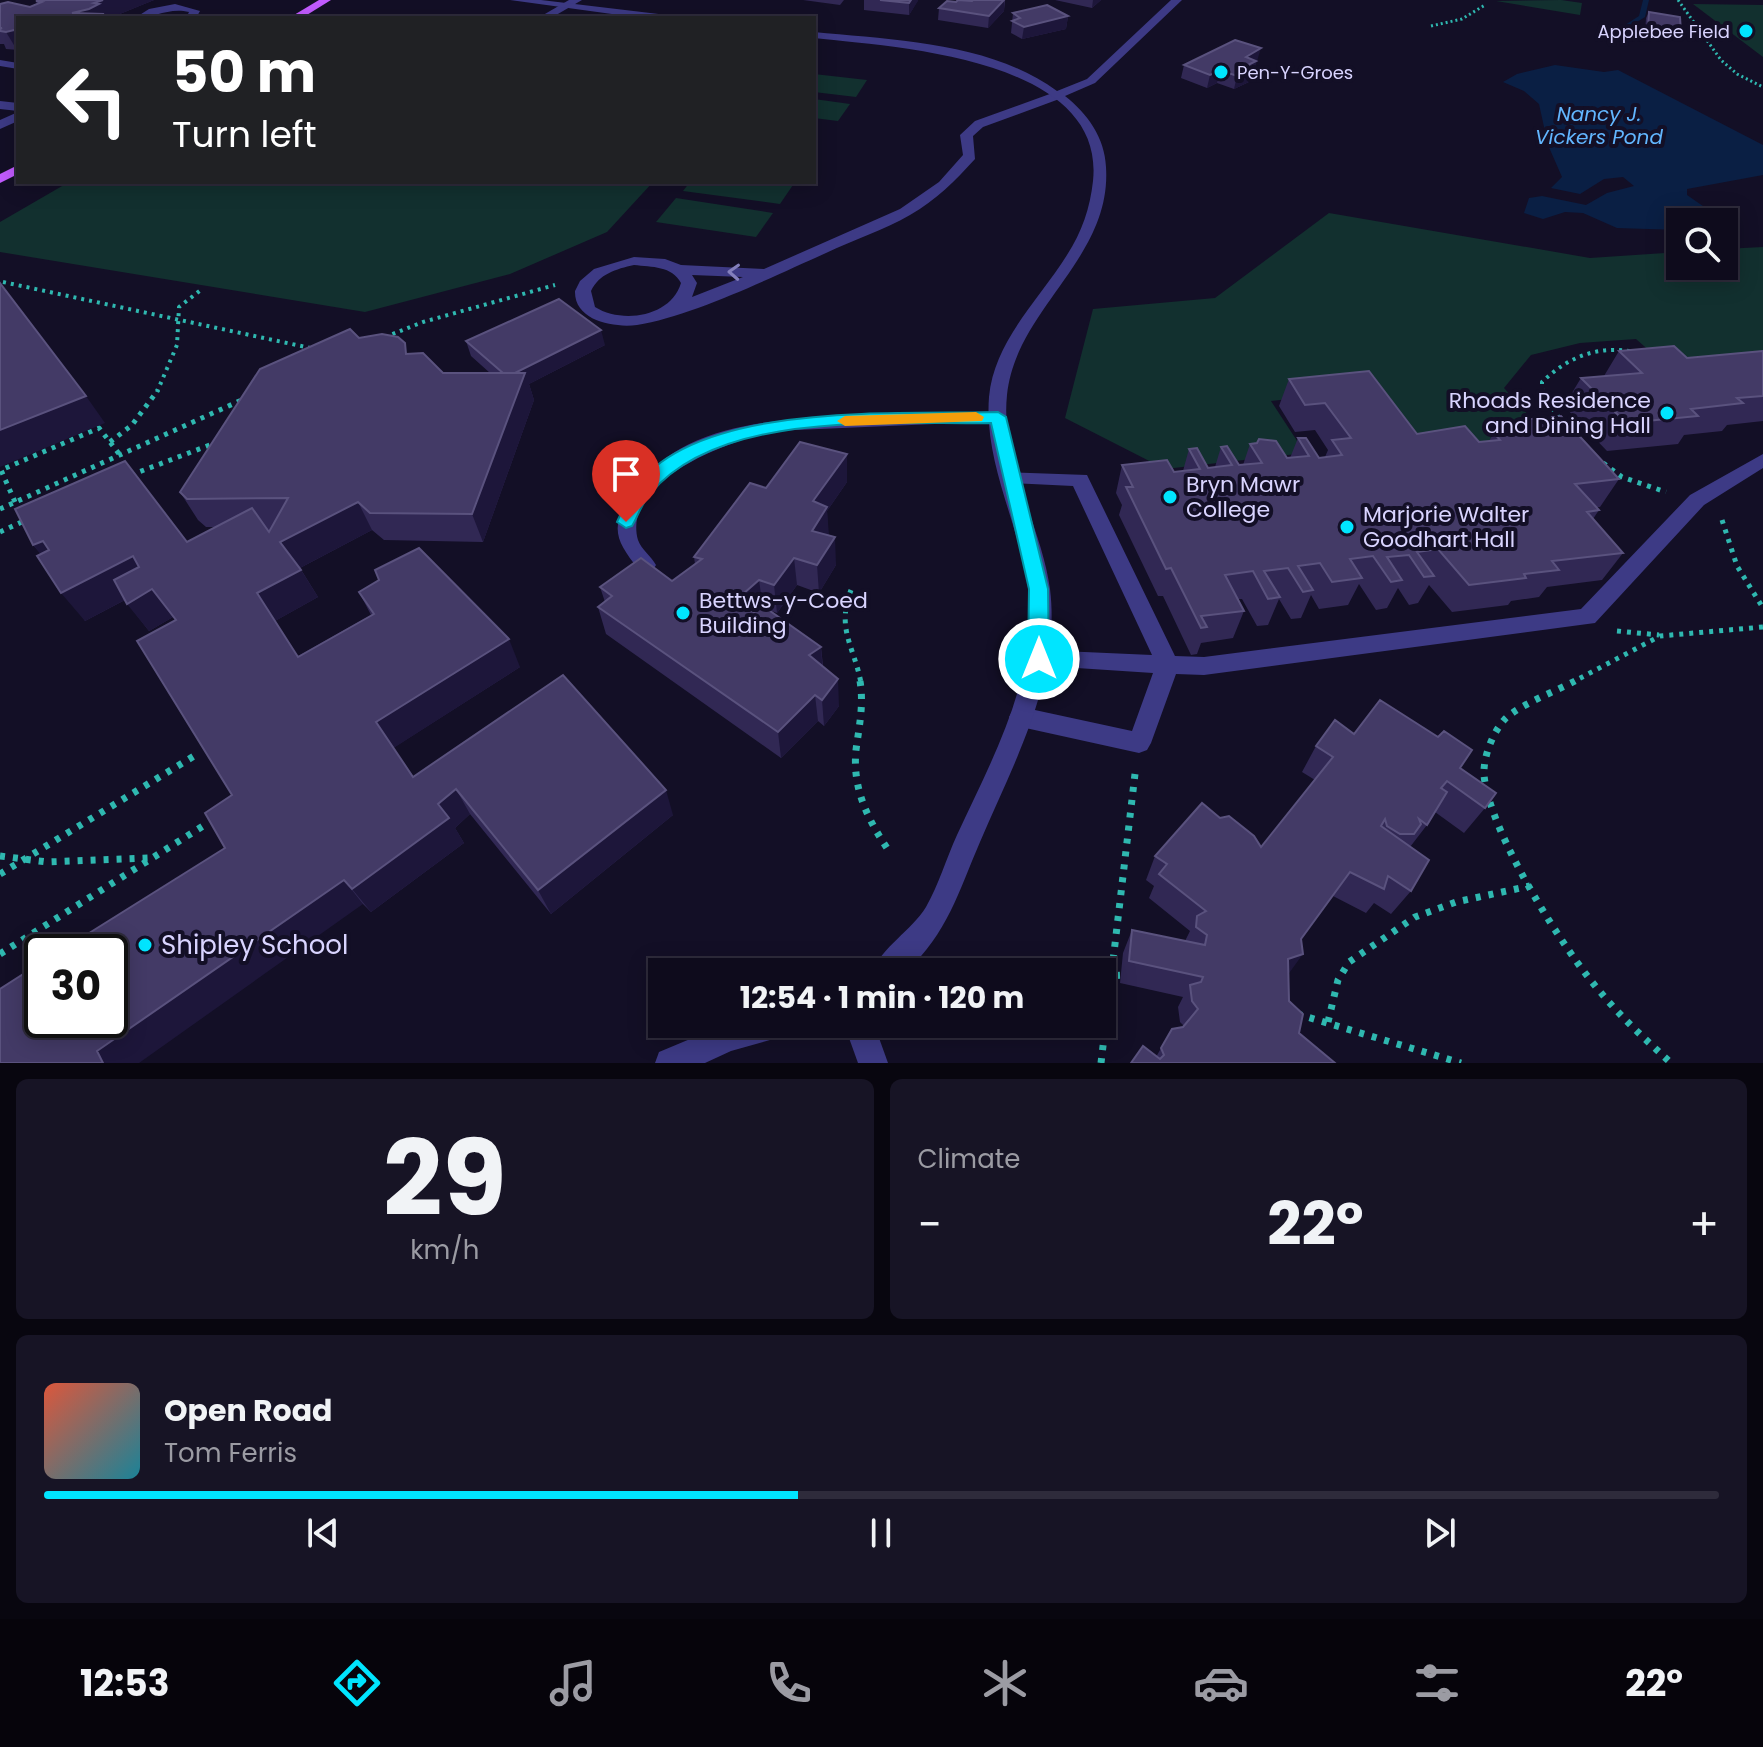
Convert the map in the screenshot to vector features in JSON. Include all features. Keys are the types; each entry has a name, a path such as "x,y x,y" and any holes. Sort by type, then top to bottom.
{"main road":[{"path":"298,16 326,0"}],"street":[{"path":"515,0 573,3 654,16"},
{"path":"766,274 680,270 652,261 634,261 600,271 581,289 581,300 586,309 606,318 634,321 670,311 766,274 905,212 944,185 970,156 966,135 979,124 1091,81 1177,0"},
{"path":"547,16 573,3"},
{"path":"144,16 159,9 178,7 192,9 194,16"},
{"path":"816,35 921,48 975,59 1032,81 1058,95 1082,119 1094,137 1100,155 1096,213 1078,255 1015,339 998,390 998,417 1010,477 1039,589 1039,659 1021,717 931,925 899,958"},
{"path":"670,311 681,303 690,285 688,277 680,270"},
{"path":"646,565 630,546 626,522 641,492 657,477 700,449 739,433 773,425 998,417"},
{"path":"1039,659 1204,666 1587,617 1697,500 1763,460"},
{"path":"1010,477 1080,480 1168,664 1139,743 1021,717"},
{"path":"670,1063 728,1038"},
{"path":"864,1038 873,1063"}],"path":[{"path":"1678,0 1694,19 1709,47 1729,68 1763,87"},
{"path":"1431,26 1462,19 1485,5"},
{"path":"3,282 325,351"},
{"path":"381,339 423,322 560,284"},
{"path":"110,442 132,424 159,386 178,344 179,307 202,289"},
{"path":"1560,420 1542,394 1542,382 1557,366 1577,355 1603,350 1620,349 1635,353"},
{"path":"0,509 245,398"},
{"path":"15,502 1,470 99,428 120,455"},
{"path":"122,478 216,443"},
{"path":"1600,461 1638,484 1697,500 1721,513 1731,554 1742,578 1763,608"},
{"path":"0,532 27,519"},
{"path":"851,590 845,603 844,627 847,647 859,671 863,705 855,756 856,779 867,820 891,854"},
{"path":"1671,1063 1593,984 1530,886 1492,811 1483,774 1498,729 1507,717 1660,636 1763,627"},
{"path":"1109,958 1139,743"},
{"path":"0,874 199,753"},
{"path":"0,954 203,826"},
{"path":"0,856 22,861 151,858"},
{"path":"1328,1022 1338,980 1349,962 1415,917 1456,902 1530,886"},
{"path":"1116,976 1129,975"},
{"path":"1286,1011 1461,1063"},
{"path":"1101,1063 1102,1038"}],"green space":[{"path":"1561,0 1582,3 1580,15 1496,1"},
{"name":"Applebee Field","path":"1693,4 1763,5 1763,57"},
{"path":"816,74 867,80 856,97 816,92"},
{"path":"816,99 850,104 838,121 816,118"},
{"path":"66,184 651,184 607,232 510,274 365,312 0,252 0,222"},
{"path":"688,184 794,184 780,204 683,191"},
{"path":"676,198 773,213 756,237 656,222"},
{"path":"1329,213 1590,258 1666,253 1666,280 1738,280 1738,248 1763,247 1763,351 1661,361 1636,339 1580,343 1531,355 1504,388 1549,438 1409,452 1361,391 1271,401 1305,453 1165,469 1065,418 1093,309 1215,298"}],"water":[{"name":"Nancy J. Vickers Pond","path":"1555,65 1604,72 1618,70 1763,145 1763,175 1687,189 1687,195 1706,208 1666,208 1666,230 1617,228 1583,213 1565,212 1543,219 1524,213 1529,198 1542,196 1586,205 1607,193 1634,186 1623,177 1604,179 1580,194 1551,188 1562,177 1548,145 1539,104 1524,91 1503,82 1517,74"}],"building":[{"path":"103,0 89,9 72,13 104,14 16,16 16,30 0,31 0,4 8,2 30,7 42,2 36,1"},
{"path":"880,0 911,0 909,3"},
{"path":"1004,0 989,16 939,8 947,1"},
{"path":"1047,5 1068,16 1024,27 1012,21 1020,18 1013,13"},
{"path":"1649,12 1680,17 1681,32 1648,27"},
{"path":"1235,40 1261,48 1246,57 1256,61 1248,65 1254,68 1237,76 1220,70 1210,75 1184,65"},
{"path":"0,283 86,396 0,430"},
{"path":"559,299 601,330 515,373 503,373 466,341"},
{"path":"350,329 359,338 382,334 398,337 405,343 406,354 423,353 443,373 525,373 472,514 370,513 358,502 280,542 301,570 257,593 298,657 374,614 359,592 379,580 375,570 419,548 509,639 376,722 413,777 563,675 666,790 538,890 456,789 438,804 449,818 352,889 344,880 128,1030 128,934 88,934 225,848 205,813 232,795 137,641 176,620 152,589 127,604 114,580 139,567 133,556 61,593 37,556 49,550 43,541 33,545 15,509 125,461 187,542 252,508 269,532 288,498 187,499 180,492 260,369"},
{"path":"1674,346 1687,358 1763,351 1763,396 1737,398 1743,403 1691,409 1698,416 1626,423 1581,378 1642,373 1619,351"},
{"name":"Marjorie Walter Goodhart Hall","path":"1369,371 1417,434 1465,426 1479,442 1500,440 1494,433 1520,431 1512,421 1561,416 1619,479 1575,484 1599,510 1587,512 1623,553 1552,561 1559,570 1524,574 1526,578 1469,585 1438,549 1417,552 1434,576 1424,577 1409,555 1387,557 1402,580 1391,582 1373,556 1350,559 1362,578 1332,582 1320,563 1298,566 1313,590 1303,592 1288,568 1264,571 1280,597 1268,599 1253,571 1225,575 1244,611 1201,616 1207,627 1201,628 1171,568 1166,569 1126,487 1133,487 1122,465 1167,460 1174,472 1200,469 1189,449 1197,448 1208,468 1232,465 1221,447 1227,446 1239,465 1262,463 1250,444 1257,443 1259,439 1276,441 1287,458 1309,456 1298,438 1306,438 1319,458 1342,455 1332,440 1351,438 1325,403 1305,405 1289,379"},
{"name":"Bettws-y-Coed Building","path":"800,442 847,454 813,501 827,507 812,531 835,537 817,565 794,558 774,585 759,580 735,601 754,612 763,606 821,647 809,655 838,679 822,700 815,695 778,732 598,607 612,596 600,587 641,558 672,581 702,559 694,557 750,483 766,488"},
{"path":"1380,700 1438,737 1444,731 1472,750 1460,768 1496,793 1485,808 1447,781 1441,788 1447,792 1427,825 1419,819 1421,824 1414,834 1400,834 1387,826 1385,819 1381,826 1429,860 1411,891 1388,876 1384,889 1350,872 1301,939 1303,954 1288,959 1289,1001 1303,1014 1299,1033 1335,1063 1131,1063 1143,1046 1160,1059 1164,1055 1161,1048 1172,1029 1183,1027 1198,1009 1192,1001 1190,985 1201,982 1203,977 1129,961 1132,930 1205,945 1207,935 1196,927 1197,916 1206,911 1159,874 1167,864 1155,856 1202,803 1220,818 1229,816 1254,836 1261,847 1333,757 1316,746 1335,720 1354,734"},
{"path":"24,974 24,1038 116,1038 97,1051 103,1063 0,1063 0,989"}],"waterway":[{"path":"1627,26 1642,17 1646,0"}],"slow traffic":[{"path":"845,421 976,417"}],"place":[{"name":"Applebee Field","path":"1746,31"},
{"name":"Pen-Y-Groes","path":"1221,72"},
{"name":"Rhoads Residence and Dining Hall","path":"1667,413"},
{"name":"Bryn Mawr College","path":"1170,497"},
{"name":"Marjorie Walter Goodhart Hall","path":"1347,527"},
{"name":"Bettws-y-Coed Building","path":"683,613"},
{"name":"Shipley School","path":"145,945"}],"route":[{"path":"626,522 641,492 665,469 700,449 739,433 773,425 809,422 998,417 1039,589 1039,659"}]}
